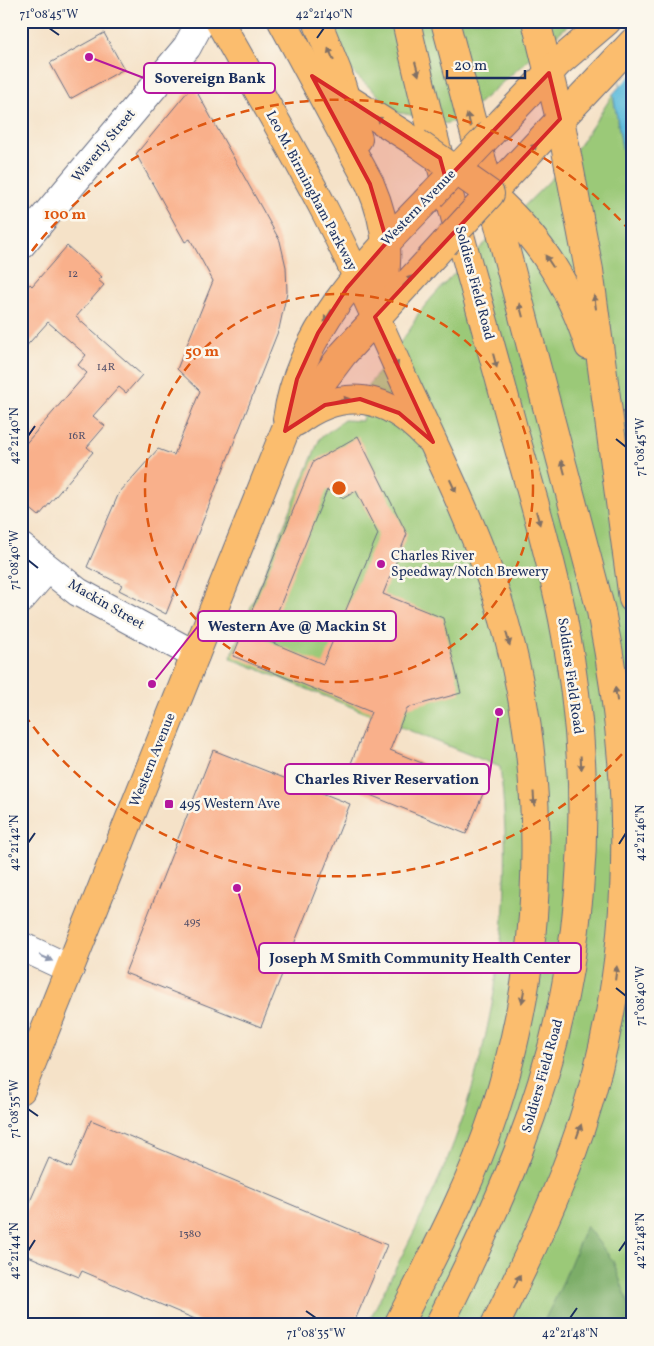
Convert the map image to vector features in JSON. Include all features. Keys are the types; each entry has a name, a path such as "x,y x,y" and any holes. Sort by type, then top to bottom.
{"main road":[{"name":"Leo M. Birmingham Parkway","path":"219,21 325,211 467,517 490,576 513,656 524,710 532,767 535,880 531,943 523,997 494,1113 458,1204 398,1325"},
{"path":"282,21 370,184 380,208 388,242 387,268 383,294 375,317"},
{"path":"317,21 332,54 370,184"},
{"name":"Soldiers Field Road","path":"406,21 434,134 558,598 575,690 582,783 580,877 576,924 569,970 549,1061 524,1142 503,1194 439,1325"},
{"path":"445,21 601,611 621,727 625,775 626,847 615,977 594,1080 582,1126 551,1207 495,1325"},
{"path":"536,21 560,119 593,294 608,420 633,599"},
{"name":"Western Avenue","path":"21,1090 285,431 292,395 311,347 336,303 388,242 549,73 607,21"},
{"name":"Western Avenue","path":"285,431 319,383 375,317 625,50"},
{"path":"312,76 457,169 497,187 514,216 547,258 576,310 593,358 608,420"},
{"path":"285,431 301,418 325,405 360,398 383,404 399,413 433,442"},
{"path":"626,847 633,816"}],"street":[{"name":"Waverly Street","path":"21,245 186,47 201,21"},
{"name":"Mackin Street","path":"21,547 90,599 195,655"},
{"path":"21,599 47,568"},
{"path":"21,946 70,969"}],"highlighted area":[{"path":"549,73 560,119 375,317 433,442 399,413 360,399 325,405 285,431 297,379 318,333 347,288 387,242 370,184 312,76 440,158 446,180"}],"green space":[{"path":"301,21 573,21 466,114 456,120 439,124 408,114 398,113 308,32"},
{"path":"613,94 628,183 633,183 633,1325 367,1325 445,1165 463,1118 489,1019 498,969 503,918 505,867 500,767 230,658 320,438 344,420 362,421 368,386 411,328 418,314 451,277 555,175 579,146"},
{"path":"586,1226 613,1261 628,1302 632,1325 542,1325 560,1289"}],"water":[{"path":"614,21 633,21 633,183 628,183 613,94 620,86"}],"pier":[{"path":"614,21 633,21 633,73 620,86"}],"building":[{"path":"104,33 124,69 70,99 50,63"},
{"path":"193,85 280,241 286,267 287,292 279,329 166,614 119,590 122,585 87,567 119,493 158,449 174,455 200,391 177,369 213,281 190,239 185,242 136,154"},
{"path":"67,246 102,277 98,280 104,285 76,317 142,375 126,393 119,387 93,416 105,426 87,447 93,452 39,516 21,501 21,449 87,373 78,365 86,355 48,322 21,352 21,294 30,284 32,286"},
{"name":"Charles River Speedway/Notch Brewery","path":"358,436 407,534 383,594 443,618 461,693 407,708 390,750 485,789 466,834 343,784 371,712 233,656 313,462","holes":["327,490 344,498 356,491 378,534 323,664 266,640"]},
{"path":"213,750 350,804 261,1027 125,973"},
{"path":"91,1120 387,1245 353,1325 209,1325 82,1271 79,1277 21,1253 21,1222 49,1158 71,1168"}],"place":[{"name":"Sovereign Bank","path":"89,57"},
{"name":"Charles River Speedway/Notch Brewery","path":"381,564"},
{"name":"Western Ave @ Mackin St","path":"152,684"},
{"name":"Charles River Reservation","path":"499,712"},
{"name":"495 Western Ave","path":"169,804"},
{"name":"Joseph M Smith Community Health Center","path":"237,888"}]}
